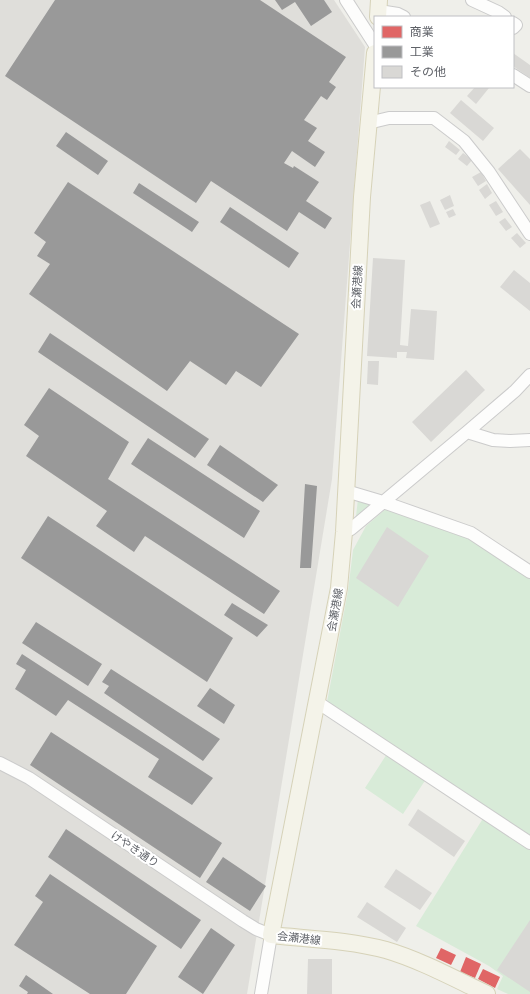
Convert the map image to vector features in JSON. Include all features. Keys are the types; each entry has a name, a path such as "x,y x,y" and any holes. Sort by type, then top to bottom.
{"main road":[{"name":"会瀬港線","path":"374,64 362,197 344,532 339,588 271,935 359,944 386,950 406,957 487,994"}],"street":[{"path":"346,0 374,44"},
{"path":"472,0 504,16"},
{"path":"379,9 402,16"},
{"path":"514,77 530,86"},
{"path":"368,123 389,118 434,118 464,141 489,172 530,234"},
{"path":"344,532 351,529 467,432 515,391 530,375"},
{"path":"467,432 493,440 530,440"},
{"path":"346,491 383,502 471,533 530,572"},
{"path":"317,702 530,843"},
{"name":"けやき通り","path":"0,763 29,778 243,921 271,935"},
{"path":"261,994 271,935"}],"shaded area":[{"path":"0,0 334,0 365,47 332,479 247,994 0,994"}],"green space":[{"path":"358,499 370,504 370,506 356,516"},
{"path":"388,507 470,536 530,576 530,994 508,994 497,989 503,976 489,966 416,926 487,812 430,773 403,814 365,788 392,746 327,702 348,591 353,550 366,526"}],"building: 商業":[{"path":"441,948 456,955 451,965 436,958"},
{"path":"466,957 481,964 475,978 460,972"},
{"path":"483,969 500,977 495,988 478,979"}],"building: 工業":[{"path":"55,0 260,0 346,57 329,82 336,87 327,100 321,96 304,120 317,128 308,141 325,152 315,167 292,151 284,163 293,168 294,166 319,182 306,201 332,218 325,229 299,212 287,231 211,181 196,203 5,76"},
{"path":"275,0 324,0 332,12 311,26 295,2 282,10"},
{"path":"66,132 108,161 98,175 56,146"},
{"path":"68,182 299,334 261,387 236,371 226,385 190,361 167,391 29,294 50,264 37,256 46,242 34,233"},
{"path":"139,183 199,222 192,232 133,193"},
{"path":"230,207 299,253 289,268 220,222"},
{"path":"50,333 209,439 195,458 38,352"},
{"path":"49,388 129,442 108,479 280,591 264,614 145,536 134,552 96,526 107,511 26,456 39,436 24,425"},
{"path":"148,438 260,511 244,538 131,464"},
{"path":"220,445 278,485 263,502 207,465"},
{"path":"305,484 317,486 311,568 300,568"},
{"path":"48,516 233,638 207,682 21,558"},
{"path":"232,603 268,625 257,637 224,615"},
{"path":"36,622 102,664 88,686 22,643"},
{"path":"22,654 213,778 192,805 148,777 159,759 68,700 56,716 15,689 26,670 16,664"},
{"path":"111,669 220,739 203,761 104,693 109,686 102,682"},
{"path":"210,688 235,705 224,724 197,706"},
{"path":"51,732 222,843 200,878 30,765"},
{"path":"66,829 201,920 181,949 48,857"},
{"path":"223,857 266,886 250,911 206,882"},
{"path":"50,874 157,946 126,994 90,994 14,945 43,902 35,896"},
{"path":"211,928 235,945 203,994 178,977"},
{"path":"26,975 53,994 27,994 28,992 19,986"}],"building: その他":[{"path":"514,54 530,65 530,78 514,67"},
{"path":"474,88 489,88 476,104 467,96"},
{"path":"461,100 494,128 483,141 450,113"},
{"path":"449,141 460,150 456,155 445,147"},
{"path":"520,149 530,159 530,205 498,169"},
{"path":"463,153 472,160 467,166 458,159"},
{"path":"481,172 486,181 478,186 472,177"},
{"path":"487,184 492,193 485,199 479,190"},
{"path":"450,195 454,206 445,210 440,200"},
{"path":"430,201 440,224 430,228 420,205"},
{"path":"496,201 503,212 496,216 489,205"},
{"path":"453,209 456,215 449,218 446,212"},
{"path":"505,218 512,227 506,231 499,222"},
{"path":"517,233 526,243 520,248 511,238"},
{"path":"373,258 405,260 400,345 408,346 411,309 437,311 434,360 406,358 407,352 397,352 397,358 367,356"},
{"path":"514,270 530,283 530,311 500,287"},
{"path":"368,361 379,361 378,385 367,384"},
{"path":"466,370 485,390 431,442 412,422"},
{"path":"387,527 429,556 398,607 356,578"},
{"path":"418,809 465,841 454,857 408,825"},
{"path":"396,869 432,893 420,910 384,887"},
{"path":"367,902 406,928 397,942 357,917"},
{"path":"530,920 530,992 497,970"},
{"path":"308,959 332,959 332,994 307,994"}]}
